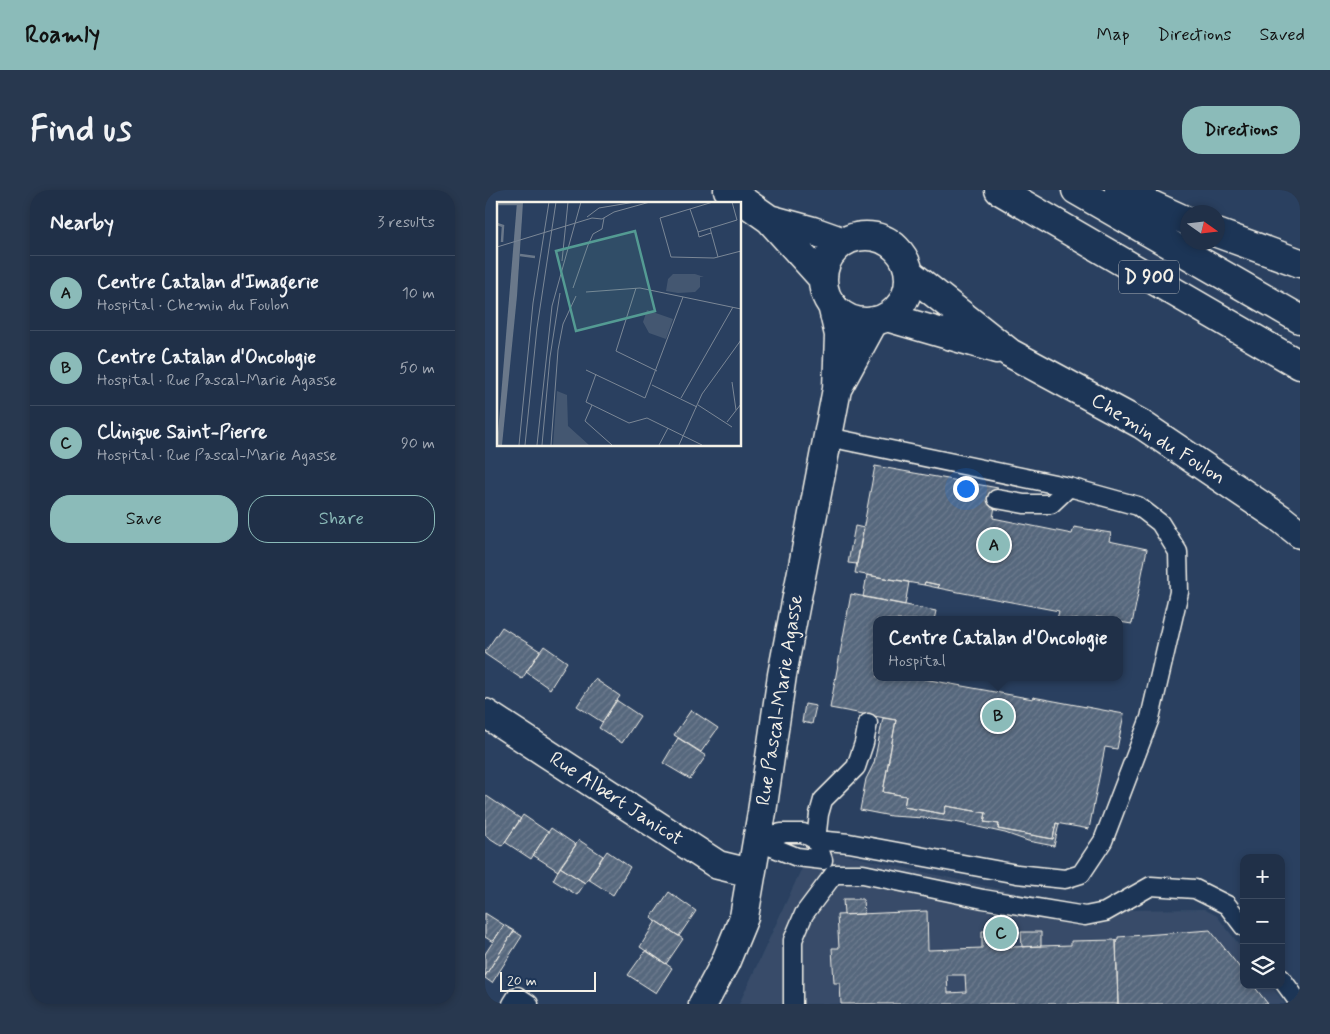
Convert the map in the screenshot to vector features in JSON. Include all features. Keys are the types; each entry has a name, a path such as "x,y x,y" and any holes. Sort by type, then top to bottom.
{"main road":[{"path":"728,190 769,219 823,279"},
{"name":"D 900","path":"999,190 1300,365"},
{"name":"D 900","path":"1076,190 1300,319"},
{"path":"1119,190 1180,218"},
{"path":"769,219 844,242"},
{"path":"871,236 885,240 896,248 905,259 909,273 909,286 905,298 897,309 880,319 862,322 841,314 832,305 826,293 823,279 826,264 833,252 844,242 857,237 871,236"},
{"path":"1225,236 1300,263"},
{"name":"Chemin du Foulon","path":"909,273 1010,353 1141,424 1280,518 1300,534"},
{"name":"Rue Pascal-Marie Agasse","path":"703,1004 725,963 744,917 782,675 837,388 839,336 832,305"},
{"name":"Chemin du Foulon","path":"880,319 1010,353"},
{"name":"Rue Pascal-Marie Agasse","path":"837,388 880,319"},
{"name":"Rue Albert Janicot","path":"485,713 718,865 751,873"}],"lane":[{"path":"757,842 781,833 803,833 816,840 849,842 1017,874 1065,879 1081,874 1103,841 1150,718 1179,592 1178,552 1160,523 1138,506 1069,487 828,437"},
{"path":"997,499 1024,504 1051,504 1069,487"},
{"path":"834,874 823,860 816,840 819,814 823,800 855,766 864,743 868,723"},
{"path":"757,842 797,857 823,860"},
{"path":"834,874 863,874 983,899 1085,916 1105,912 1151,886 1195,889 1227,905 1240,923"},
{"path":"793,1004 793,940 805,914 834,874"},
{"path":"1285,983 1300,1004"},
{"path":"512,1004 517,996 529,1004"}],"shaded area":[{"path":"816,848 1066,904 1122,910 1204,909 1217,916 1240,946 1240,989 1274,989 1285,1004 739,1004 800,872"}],"building":[{"path":"875,466 998,488 993,518 1072,534 1074,527 1111,533 1109,541 1147,549 1132,624 1123,623 1123,616 1058,616 1059,611 938,588 939,585 925,582 924,585 855,573"},
{"path":"855,526 864,528 857,564 848,563"},
{"path":"867,575 909,582 905,605 863,597"},
{"path":"925,582 939,585 938,588 924,585"},
{"path":"851,594 936,611 935,616 873,616 873,681 935,681 1124,714 1117,749 1105,747 1089,829 1056,823 1053,839 998,829 999,824 984,822 986,813 946,806 944,814 904,807 906,796 883,792 896,720 830,708"},
{"path":"502,627 540,651 522,679 485,654"},
{"path":"544,646 567,662 550,689 526,672"},
{"path":"595,679 620,696 602,722 577,706"},
{"path":"616,700 640,716 622,743 599,728"},
{"path":"805,704 816,706 812,724 802,722"},
{"path":"691,710 718,728 701,752 674,735"},
{"path":"883,718 896,720 883,792 906,796 904,807 944,814 946,806 986,813 984,822 999,824 998,829 1053,839 1056,823 1059,824 1054,846 960,823 891,816 860,810 866,779 874,763"},
{"path":"678,738 706,756 690,779 663,763"},
{"path":"485,795 521,819 502,846 485,835"},
{"path":"523,815 548,832 531,859 505,842"},
{"path":"551,828 576,845 558,871 533,855"},
{"path":"579,840 603,856 585,883 560,867"},
{"path":"607,851 630,867 613,895 588,879"},
{"path":"560,867 585,883 577,895 553,880"},
{"path":"669,892 696,911 679,936 651,918"},
{"path":"843,899 863,899 864,914 844,915"},
{"path":"927,911 928,950 982,948 982,931 1011,930 1011,947 1071,945 1071,941 1116,940 1118,1004 841,1004 840,983 834,983 832,948 839,948 837,915","holes":["947,975 965,975 966,992 948,993"]},
{"path":"485,913 504,925 493,942 485,937"},
{"path":"656,921 683,939 666,964 640,947"},
{"path":"504,925 514,931 485,976 485,954"},
{"path":"1210,930 1240,968 1240,989 1256,989 1268,1004 1118,1004 1116,940 1118,937"},
{"path":"514,931 522,936 492,983 485,976"},
{"path":"1021,932 1041,932 1041,946 1022,947"},
{"path":"646,950 672,968 656,993 628,975"}],"place":[{"name":"Centre Catalan d'Imagerie","path":"994,545"},
{"name":"Centre Catalan d'Oncologie","path":"998,716"},
{"name":"Clinique Saint-Pierre","path":"1001,933"}]}
